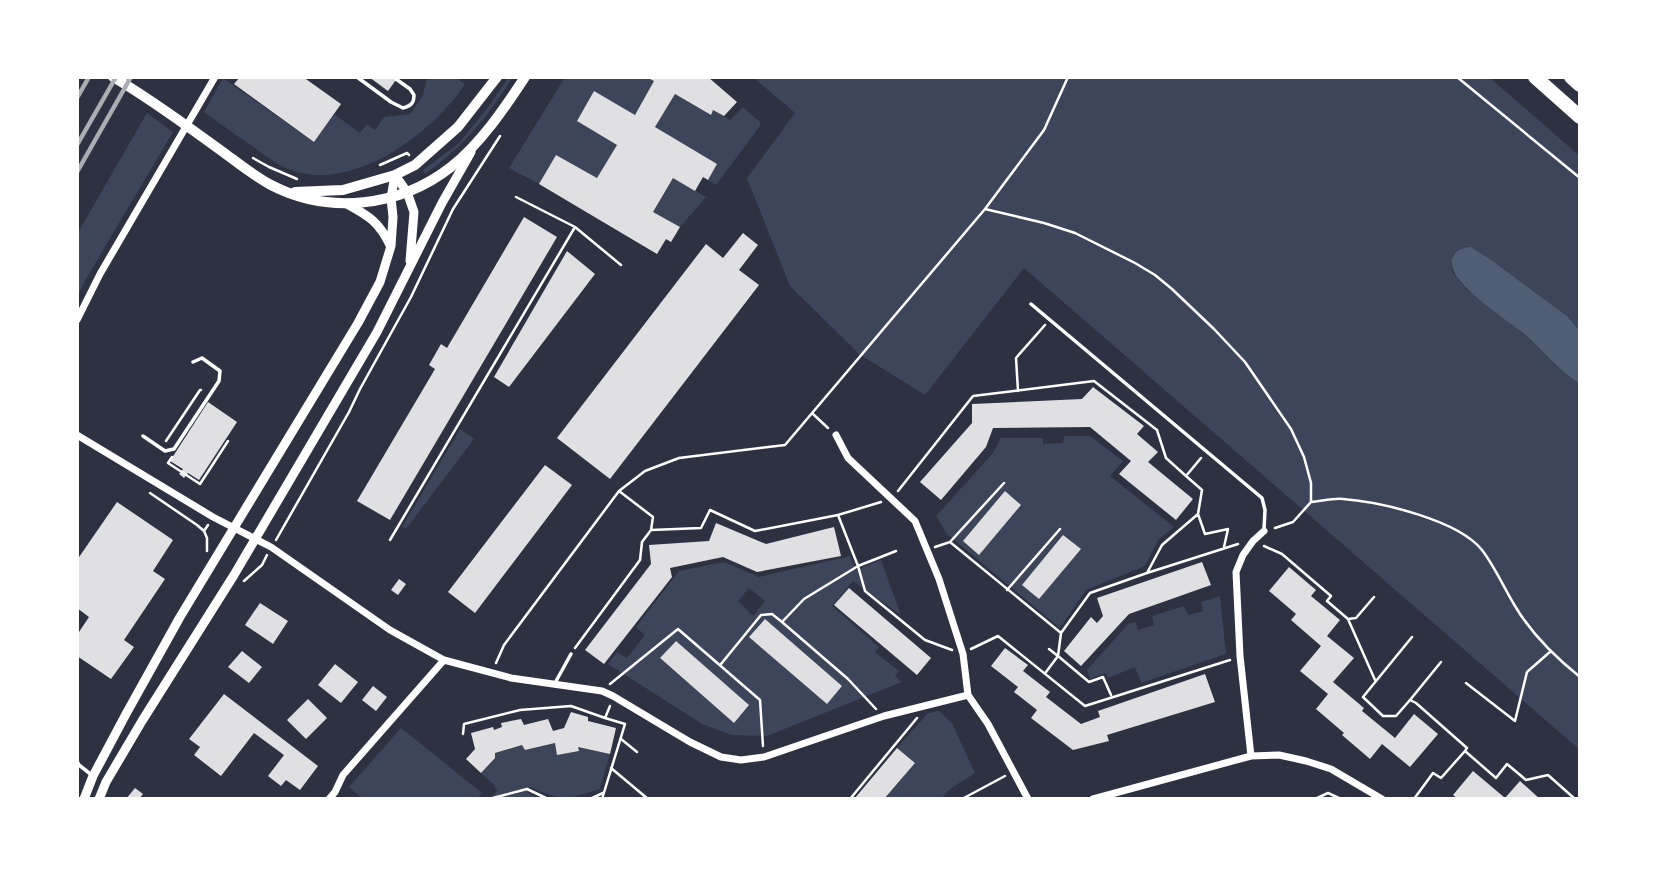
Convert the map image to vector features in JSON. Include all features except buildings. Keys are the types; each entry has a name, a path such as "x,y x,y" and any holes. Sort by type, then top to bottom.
{"highway":[{"path":"1571,77 1580,85"},
{"path":"1536,79 1580,117"}],"main road":[{"path":"113,77 262,180 312,200 347,204 391,198 425,184 451,167 489,128 525,77"},
{"path":"289,192 342,190 395,175 415,165 458,127 497,77"}],"street":[{"path":"77,320 100,274 215,77"},
{"path":"99,799 142,721 256,539 377,332 475,144"},
{"path":"395,175 407,192 414,212 410,267"},
{"path":"84,799 93,776 180,617 358,323 380,282 391,246 391,198 395,175"},
{"path":"347,204 372,217 391,246"},
{"path":"77,435 171,493 271,547 390,629 444,660 492,673 602,691 690,743 721,757 741,760 764,757 884,716 968,695"},
{"path":"836,435 848,458 915,521 939,579 963,654 968,695 988,724 1028,799"},
{"path":"1251,756 1240,656 1236,572 1243,555 1264,531"},
{"path":"329,799 343,775 444,660"},
{"path":"1093,799 1251,756 1279,755 1331,769 1382,799"}],"lane":[{"path":"357,77 391,102 403,108 410,106 414,95 396,79"},
{"path":"1031,304 1262,498 1265,510 1264,531"},
{"path":"143,436 165,452 175,447 219,381 220,371 202,358 193,362"},
{"path":"555,684 571,654"},
{"path":"77,761 93,776"}],"path":[{"path":"492,673 504,645 620,491 645,471 679,458 785,445 985,209 1044,130 1068,77"},
{"path":"1457,77 1580,178"},
{"path":"271,547 411,297 453,209 502,132"},
{"path":"372,169 407,153 415,165"},
{"path":"252,157 281,173 303,181"},
{"path":"516,197 575,227 621,265"},
{"path":"985,209 1075,233 1135,263 1172,289 1245,362 1291,429 1304,457 1311,483 1311,502 1293,522 1264,531"},
{"path":"390,540 575,227"},
{"path":"1018,391 1016,358 1050,319"},
{"path":"651,530 701,528 710,510 755,531 838,515 892,498 974,396 1094,381 1157,430 1166,458 1202,490 1198,514 1205,534 1228,530 1224,548"},
{"path":"215,387 200,390 165,440 177,449 168,463 200,484 228,441"},
{"path":"813,414 836,435"},
{"path":"1185,476 1207,451"},
{"path":"927,550 950,542 1004,483"},
{"path":"571,654 640,560 642,542 651,530 653,517 620,491"},
{"path":"1311,502 1340,499 1363,501 1419,515 1466,536 1481,548 1516,608 1543,643 1580,677"},
{"path":"1147,573 1163,545 1198,514"},
{"path":"838,515 865,592 925,640 963,654 998,636 1085,706 1240,656"},
{"path":"1007,590 1060,529"},
{"path":"1045,674 1058,656 1061,633 1090,593 1224,548 1253,541 1282,554 1331,596 1327,601 1348,620 1376,682"},
{"path":"950,542 1061,633"},
{"path":"782,622 804,599 858,566 896,551"},
{"path":"1348,620 1356,618 1374,597"},
{"path":"720,665 761,615 772,614 848,679 884,716"},
{"path":"602,691 678,629 761,700 764,757"},
{"path":"1412,637 1363,697 1383,716 1396,716 1441,662"},
{"path":"1049,649 1089,682 1103,677 1111,696"},
{"path":"1466,683 1515,721 1527,671 1551,651"},
{"path":"605,718 613,696"},
{"path":"1410,700 1468,748 1441,778 1433,773 1413,799"},
{"path":"463,734 464,724 520,710 571,706 625,724 602,799"},
{"path":"850,799 927,707"},
{"path":"621,739 637,752"},
{"path":"1465,751 1496,778 1507,764 1526,780 1548,775 1574,799"},
{"path":"611,768 648,799"},
{"path":"962,799 1012,772"},
{"path":"489,799 527,789 548,799"},
{"path":"590,799 603,793"},
{"path":"1315,799 1328,793 1341,799"}],"shaded area":[{"path":"427,77 455,77 465,84 451,103 413,138 366,165 342,173 318,175 288,169 204,112 223,78 314,142 334,114 360,133 367,124 375,130 384,117 410,114 423,95"},
{"path":"509,77 513,77 474,130 425,174 423,170 458,144"},
{"path":"565,77 646,77 654,81 635,115 594,91 577,121 617,145 597,178 556,155 539,184 509,168"},
{"path":"753,77 1489,77 1580,156 1580,331 1567,316 1471,247 1454,255 1452,270 1470,292 1518,329 1558,368 1580,384 1580,750 1024,268 925,395 859,354 790,286 747,178 795,113"},
{"path":"675,94 710,115 713,110 730,120 743,107 760,122 760,126 716,185 708,180 717,165 655,127"},
{"path":"147,113 173,132 77,298 77,234"},
{"path":"673,178 706,197 680,227 653,212"},
{"path":"1471,247 1567,316 1580,331 1580,384 1564,373 1523,333 1478,298 1457,276 1452,266 1453,257 1460,249"},
{"path":"460,429 474,439 406,529 402,527"},
{"path":"1064,436 1090,436 1123,461 1110,476 1174,527 1159,539 1145,566 1086,590 1060,628 947,534 936,516 993,453 1001,438 1043,438 1043,444 1063,443"},
{"path":"850,556 856,570 881,560 901,615 853,581 832,606 879,647 875,652 899,671 895,676 902,682 767,736 732,735 702,724 608,664 617,652 627,658 645,635 636,627 679,571 724,562 759,577","holes":["749,588 765,601 753,616 738,601","765,619 842,686 827,703 750,637","675,641 749,705 734,722 660,659"]},
{"path":"1220,596 1226,654 1141,683 1135,667 1108,678 1106,673 1090,679 1087,670 1129,623 1136,622 1138,630 1154,625 1152,616 1184,606 1188,615 1203,611 1201,602"},
{"path":"939,711 952,723 975,773 950,789 941,799 884,799 915,763 897,748 928,713"},
{"path":"401,728 482,793 477,799 363,799 349,787"},
{"path":"555,743 558,755 578,751 578,747 610,754 600,789 565,798 530,787 527,793 540,799 491,799 497,791 481,773 495,758 495,753 522,745 525,750"}],"railway":[{"path":"77,98 89,77"},
{"path":"77,145 116,77"},
{"path":"77,172 131,77"}]}
